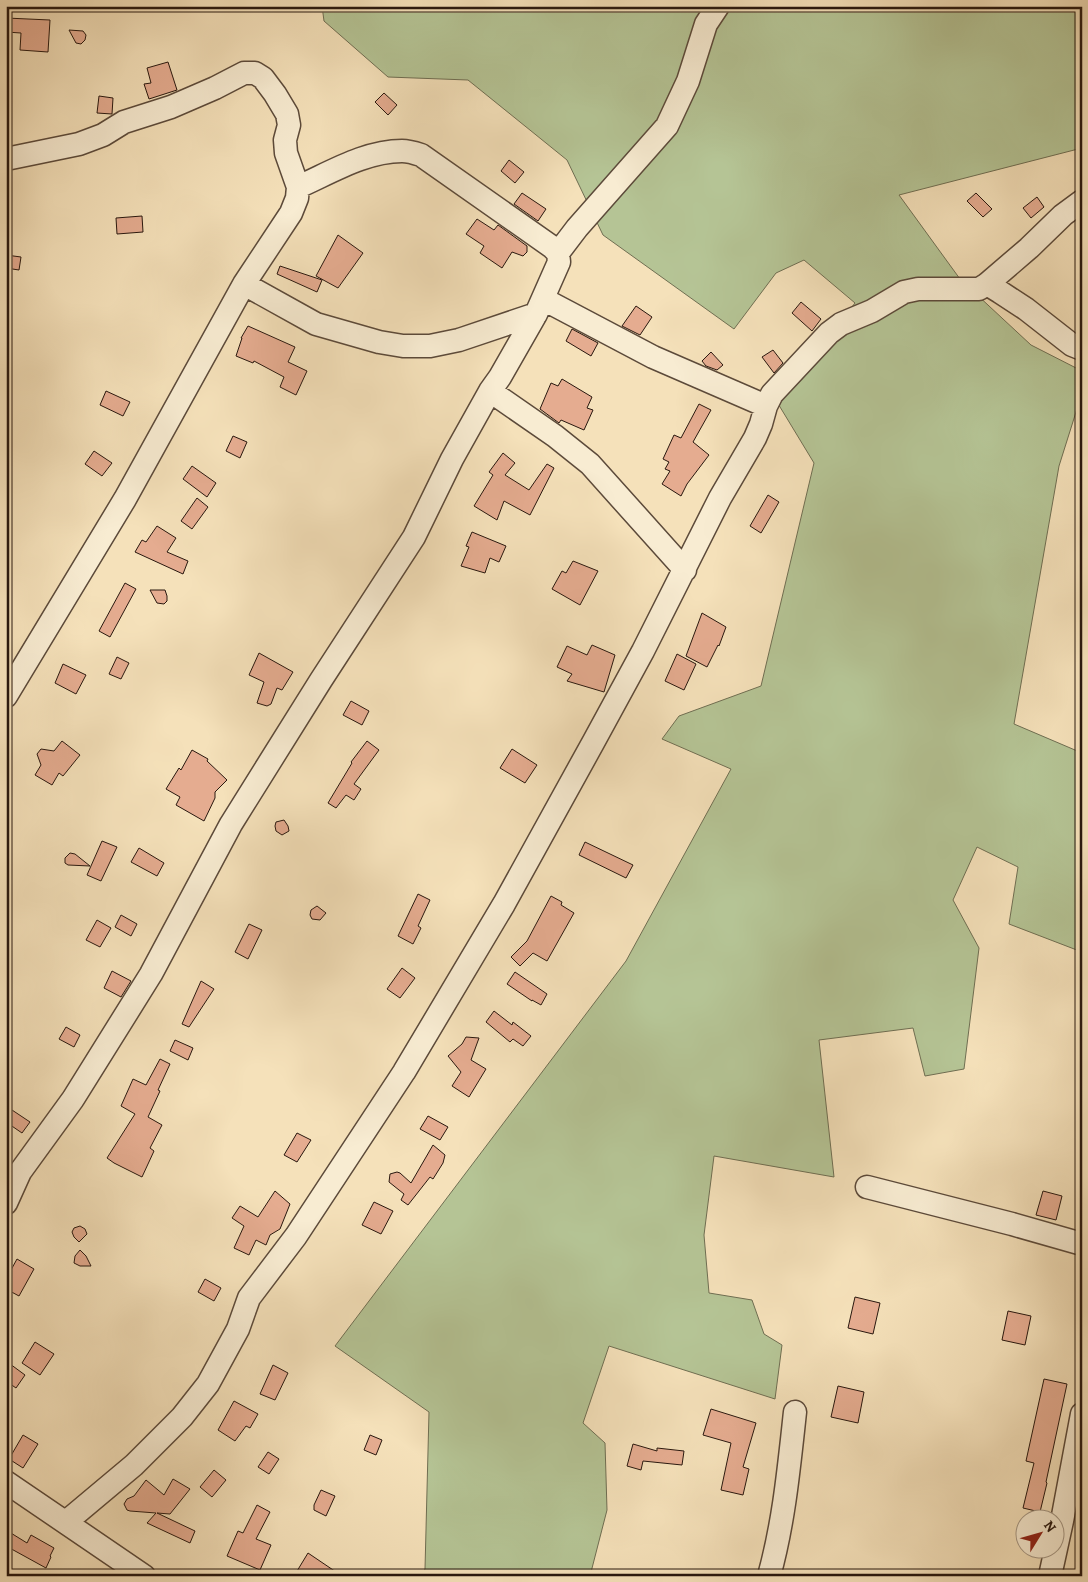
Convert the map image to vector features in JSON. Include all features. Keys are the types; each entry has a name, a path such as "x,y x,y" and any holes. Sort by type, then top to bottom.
{"street":[{"path":"558,253 577,228 667,126 688,81 706,24 718,6"},
{"path":"6,158 79,144 103,135 124,122 172,107 244,73 255,73 263,78 287,114 289,125 285,140 286,153 298,187 297,198 291,213 244,284 125,499 6,696"},
{"path":"6,1203 20,1172 73,1099 151,974 231,824 321,680 414,537 452,458 540,307 559,262 558,253 552,247 421,155 402,151 363,158 298,187"},
{"path":"66,1522 134,1465 182,1417 208,1384 238,1329 249,1298 296,1236 398,1080 504,904 638,659 720,498 755,438 772,394 829,333 842,324 872,311 904,292 918,289 979,289 1029,248 1063,215 1082,201"},
{"path":"244,284 316,324 379,342 403,346 430,346 460,340 540,307 766,406"},
{"path":"987,284 1026,309 1072,345 1082,349"},
{"path":"490,391 555,436 590,464 685,570"},
{"path":"868,1187 1082,1244"},
{"path":"769,1576 776,1550 788,1480 794,1412"},
{"path":"1050,1576 1082,1414"},
{"path":"6,1482 144,1576"}],"green space":[{"path":"322,6 1082,6 1082,148 899,195 960,279 1031,345 1082,371 1082,393 1059,466 1014,724 1082,753 1082,952 1009,924 1018,867 977,847 953,900 979,948 964,1069 925,1076 913,1028 819,1040 834,1177 714,1156 704,1235 709,1293 752,1300 764,1334 782,1345 775,1399 609,1346 583,1423 605,1443 607,1510 590,1576 421,1576 425,1569 429,1412 335,1346 626,961 731,769 662,739 679,716 761,686 814,463 777,402 855,303 804,260 776,273 734,329 603,235 567,160 468,80 388,77 324,21"}],"building":[{"path":"6,18 50,20 48,52 20,50 21,33 6,32"},
{"path":"69,30 83,31 86,35 85,40 81,44 76,43"},
{"path":"168,62 177,90 149,99 144,84 151,83 147,68"},
{"path":"384,93 397,105 388,115 375,102"},
{"path":"99,96 113,98 112,114 97,113"},
{"path":"509,160 524,172 515,183 501,171"},
{"path":"522,193 546,209 538,221 514,204"},
{"path":"976,193 992,209 983,217 967,201"},
{"path":"1037,197 1044,207 1031,218 1023,208"},
{"path":"142,216 143,232 117,234 116,218"},
{"path":"477,219 494,230 498,225 527,246 527,252 523,256 512,252 502,268 480,253 484,246 466,234"},
{"path":"338,235 363,253 338,288 316,276"},
{"path":"6,255 21,257 19,270 6,268"},
{"path":"280,266 322,280 317,292 277,274"},
{"path":"801,302 821,319 812,331 792,313"},
{"path":"636,306 652,317 640,335 622,326"},
{"path":"248,326 295,347 288,362 307,371 296,395 280,387 284,377 254,361 253,363 236,356 241,338"},
{"path":"572,329 598,343 591,356 566,341"},
{"path":"773,350 783,363 774,373 762,357"},
{"path":"711,352 723,365 717,370 706,366 702,361"},
{"path":"562,379 592,397 587,408 593,410 584,430 561,420 559,423 540,409 551,383 558,386"},
{"path":"106,391 130,402 123,416 100,405"},
{"path":"699,404 711,410 693,442 709,455 687,484 681,496 662,484 670,471 665,469 669,462 663,459 674,435 681,438"},
{"path":"233,436 247,442 240,458 226,451"},
{"path":"94,451 112,463 102,476 85,464"},
{"path":"503,453 515,463 505,475 529,490 547,464 554,468 530,515 504,501 497,520 474,506 493,475 489,472"},
{"path":"192,466 216,483 207,497 183,479"},
{"path":"768,495 779,502 761,533 750,526"},
{"path":"197,498 208,507 192,529 181,521"},
{"path":"157,526 176,538 167,552 188,561 183,574 135,552 142,540 146,542"},
{"path":"472,532 506,546 499,562 490,558 485,573 461,566 469,547 466,546"},
{"path":"573,561 598,571 580,605 552,589 562,571 566,573"},
{"path":"125,583 136,589 110,637 99,631"},
{"path":"150,590 165,590 167,601 164,604 157,603"},
{"path":"702,613 726,627 719,646 707,667 686,656"},
{"path":"592,645 615,655 604,692 567,681 572,674 557,667 567,646 587,655"},
{"path":"259,653 293,672 282,690 277,688 271,704 267,706 257,703 264,682 249,675"},
{"path":"677,654 696,664 684,690 665,681"},
{"path":"117,657 129,663 121,679 109,674"},
{"path":"63,664 86,675 76,694 55,683"},
{"path":"351,701 369,711 362,725 343,715"},
{"path":"62,741 80,755 63,776 59,773 52,785 35,775 41,765 37,754 41,749 54,751"},
{"path":"367,741 379,750 354,784 361,789 354,800 346,795 336,808 328,803 351,762"},
{"path":"512,749 537,765 525,783 500,768"},
{"path":"192,750 208,759 207,761 227,780 215,792 215,798 204,821 176,805 180,797 166,789 179,768 181,770"},
{"path":"284,820 289,831 282,835 276,831 275,826 276,822"},
{"path":"102,841 117,847 101,881 87,875"},
{"path":"585,842 633,865 626,878 579,855"},
{"path":"139,848 164,863 157,876 131,862"},
{"path":"70,853 75,854 90,866 68,865 65,863 65,858"},
{"path":"418,894 430,900 418,926 421,928 413,944 398,936"},
{"path":"551,896 562,902 561,905 574,913 547,961 533,953 520,966 511,957 527,941"},
{"path":"317,906 326,913 320,920 312,919 310,915 311,910"},
{"path":"121,915 137,924 131,936 115,927"},
{"path":"97,920 111,928 100,947 86,940"},
{"path":"249,924 262,930 248,959 235,952"},
{"path":"402,968 415,978 400,998 387,989"},
{"path":"112,971 131,981 121,997 104,988"},
{"path":"515,972 547,994 541,1005 507,984"},
{"path":"201,981 214,989 189,1027 182,1024"},
{"path":"494,1011 512,1025 513,1022 531,1036 523,1046 513,1039 510,1042 486,1022"},
{"path":"66,1027 80,1035 74,1047 59,1039"},
{"path":"466,1037 479,1038 471,1060 486,1069 469,1097 452,1086 461,1072 448,1056 462,1044"},
{"path":"175,1040 193,1048 188,1060 170,1051"},
{"path":"160,1059 170,1064 148,1117 162,1125 150,1148 154,1151 142,1177 107,1158 135,1114 121,1106 133,1079 146,1085"},
{"path":"6,1106 30,1122 22,1133 6,1122"},
{"path":"428,1116 448,1127 440,1140 420,1129"},
{"path":"297,1133 311,1140 297,1162 284,1155"},
{"path":"433,1145 445,1155 443,1163 433,1179 430,1177 408,1205 401,1200 404,1194 389,1182 390,1174 400,1173 411,1183"},
{"path":"275,1191 290,1204 280,1229 270,1235 266,1245 256,1240 249,1255 234,1248 244,1226 232,1218 240,1206 258,1217"},
{"path":"1043,1191 1062,1196 1056,1220 1036,1215"},
{"path":"374,1202 393,1211 381,1234 362,1225"},
{"path":"80,1226 85,1229 87,1234 79,1242 72,1232 74,1228"},
{"path":"80,1250 86,1256 91,1266 80,1266 74,1263 75,1256"},
{"path":"17,1259 34,1269 19,1296 6,1289 6,1279"},
{"path":"205,1279 221,1288 214,1301 198,1292"},
{"path":"855,1297 880,1303 873,1334 848,1328"},
{"path":"1008,1311 1031,1316 1025,1345 1002,1340"},
{"path":"35,1342 54,1354 40,1375 22,1363"},
{"path":"6,1361 25,1375 16,1388 6,1381"},
{"path":"273,1365 288,1373 275,1400 260,1394"},
{"path":"1044,1379 1067,1384 1040,1510 1023,1508 1034,1463 1026,1461"},
{"path":"838,1386 864,1392 858,1423 831,1417"},
{"path":"234,1401 258,1414 250,1428 246,1426 235,1441 218,1430"},
{"path":"711,1409 756,1423 743,1467 749,1469 743,1495 721,1490 731,1443 703,1435"},
{"path":"23,1435 38,1444 23,1468 9,1459"},
{"path":"370,1435 382,1440 376,1455 364,1450"},
{"path":"633,1444 657,1451 657,1448 684,1451 682,1465 643,1461 641,1470 627,1466"},
{"path":"268,1452 279,1459 269,1474 258,1467"},
{"path":"214,1470 226,1480 212,1497 200,1487"},
{"path":"173,1479 190,1489 170,1514 157,1513 195,1531 190,1543 147,1523 156,1513 130,1511 127,1510 124,1504 127,1499 134,1496 146,1480 164,1495"},
{"path":"321,1490 335,1496 326,1516 314,1510 314,1505"},
{"path":"257,1505 270,1512 256,1539 271,1545 260,1570 227,1556 238,1531 243,1533"},
{"path":"6,1530 27,1543 31,1535 54,1548 46,1568 6,1546"},
{"path":"308,1553 342,1576 294,1576"}]}
